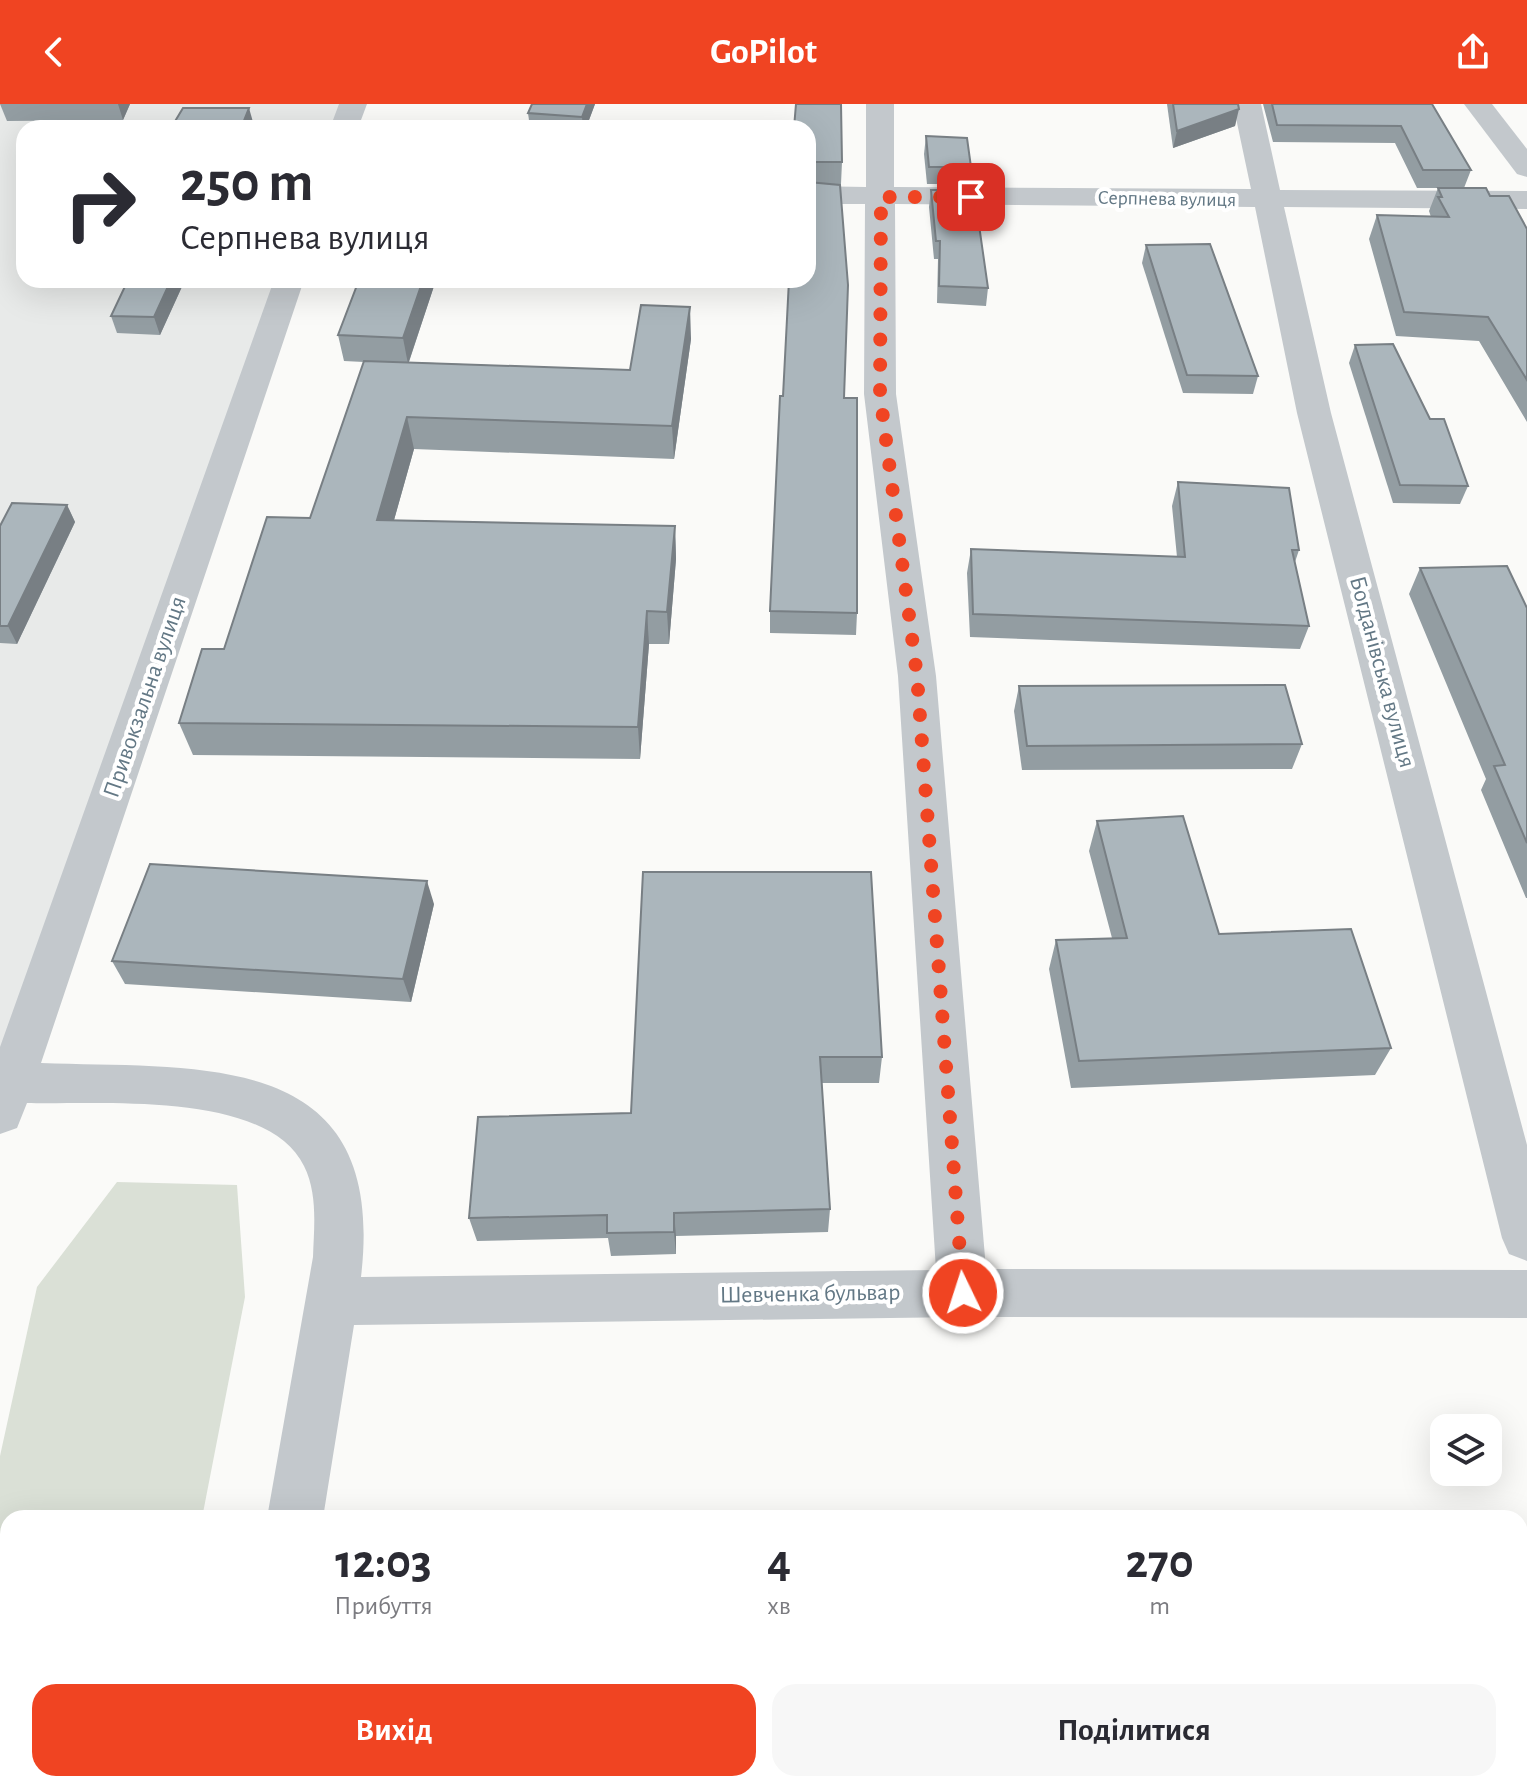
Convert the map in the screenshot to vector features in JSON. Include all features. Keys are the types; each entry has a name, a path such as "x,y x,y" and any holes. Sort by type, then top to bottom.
{"street":[{"path":"880,104 880,394 917,676 963,1293"},
{"name":"Богданівська вулиця","path":"1247,104 1314,413 1527,1238"},
{"path":"1478,104 1527,168"},
{"name":"Серпнева вулиця","path":"816,195 1527,200"},
{"name":"Привокзальна вулиця","path":"5,1098 286,288"},
{"path":"5,1098 213,1089 265,1102 306,1131 322,1151 333,1173 340,1198 342,1225 296,1510"},
{"name":"Шевченка бульвар","path":"332,1301 963,1293 1527,1294"}],"shaded area":[{"path":"0,104 353,104 347,120 16,120 16,288 286,288 0,1113"},
{"path":"117,1182 237,1185 245,1297 204,1510 0,1510 0,1456 37,1287"}],"building":[{"path":"532,104 587,104 582,117 528,113"},
{"path":"796,104 841,104 842,162 816,162 816,120 795,120"},
{"path":"1173,104 1238,104 1239,109 1177,131"},
{"path":"1272,104 1432,104 1471,170 1423,170 1401,126 1277,125"},
{"path":"183,108 249,108 244,120 176,120"},
{"path":"926,136 967,138 971,167 929,167"},
{"path":"816,183 840,185 848,285 844,398 857,398 857,613 770,611 780,396 783,396 789,288 816,288"},
{"path":"1438,188 1486,188 1490,196 1509,196 1527,229 1527,380 1488,317 1404,312 1377,215 1449,217 1438,197 1442,197"},
{"path":"931,190 974,190 988,288 939,286 940,241 936,241"},
{"path":"1210,244 1258,376 1187,375 1146,245"},
{"path":"124,288 167,288 154,317 111,316"},
{"path":"356,288 420,288 403,338 338,335"},
{"path":"641,305 690,307 672,426 407,417 377,520 675,526 667,612 647,611 638,727 179,723 202,649 224,649 267,517 310,518 364,361 630,370"},
{"path":"1393,344 1430,419 1444,419 1468,486 1400,485 1355,345"},
{"path":"1178,482 1289,488 1299,550 1292,550 1309,626 973,614 971,549 1185,557"},
{"path":"12,503 67,505 8,626 0,626 0,526"},
{"path":"1507,566 1527,608 1527,843 1494,766 1505,765 1420,568"},
{"path":"1285,685 1302,744 1027,746 1019,686"},
{"path":"1183,816 1219,934 1351,929 1391,1048 1079,1061 1056,940 1127,938 1097,821"},
{"path":"150,864 427,881 403,979 112,961"},
{"path":"643,872 871,872 882,1057 820,1057 830,1209 674,1213 674,1232 607,1233 607,1215 469,1218 478,1117 631,1113"}],"route":[{"path":"963,1293 917,676 880,394 881,197 971,197"}]}
